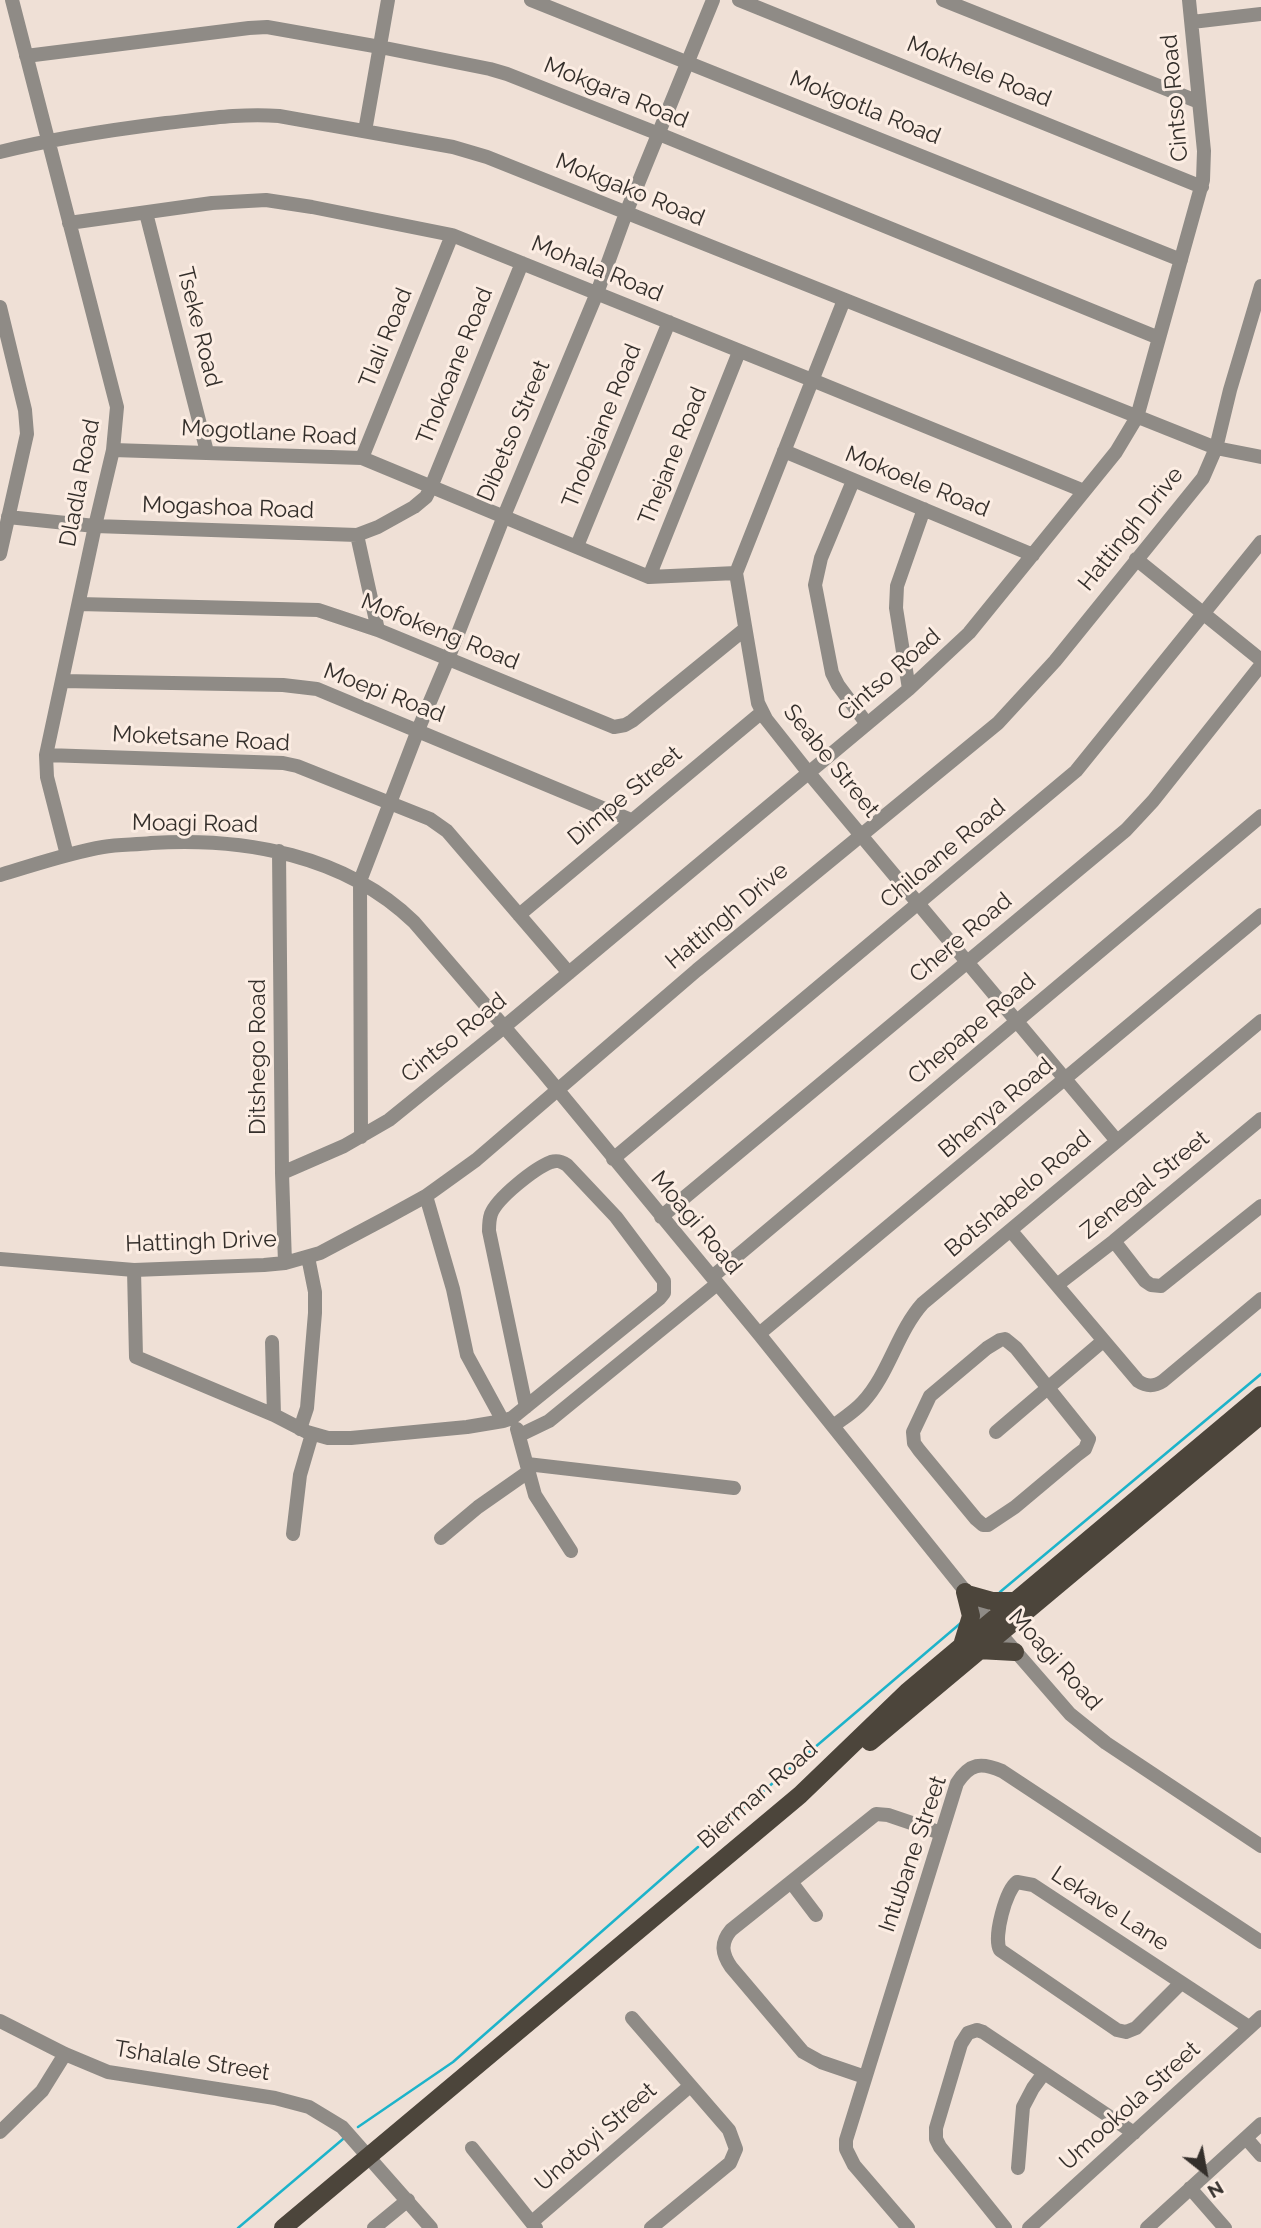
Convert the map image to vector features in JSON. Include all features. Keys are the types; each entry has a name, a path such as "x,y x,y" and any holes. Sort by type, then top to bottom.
{"main road":[{"name":"Bierman Road","path":"995,1628 1015,1601 1261,1395"},
{"name":"Bierman Road","path":"283,2228 775,1824 970,1648 1261,1415"},
{"path":"1015,1601 992,1601 966,1593 971,1616 970,1648 1015,1652"},
{"name":"Bierman Road","path":"291,2228 371,2157"}],"street":[{"name":"Dladla Road","path":"12,0 117,407 113,450 94,526 46,755 47,777 67,855"},
{"path":"365,131 388,0"},
{"name":"Mokgotla Road","path":"531,0 1181,260"},
{"name":"Dibetso Street","path":"360,881 503,516 597,293 626,213 713,0"},
{"name":"Mokhele Road","path":"738,0 1202,187"},
{"path":"943,0 1199,102"},
{"name":"Cintso Road","path":"282,1173 360,1137 389,1120 909,689 970,633 1124,441 1137,417 1202,187 1204,163 1189,0"},
{"path":"1192,22 1261,14"},
{"name":"Mokgara Road","path":"26,56 258,27 380,47 499,72 659,134 1159,338"},
{"name":"Mokgako Road","path":"0,152 48,140 242,114 279,116 468,150 1137,417 1216,447 1261,457"},
{"name":"Mohala Road","path":"69,223 212,203 266,200 452,235 1084,491"},
{"name":"Tseke Road","path":"146,213 207,452"},
{"name":"Tlali Road","path":"362,458 452,235"},
{"name":"Thokoane Road","path":"431,487 522,263"},
{"name":"Hattingh Drive","path":"0,1259 134,1269 241,1267 285,1263 331,1247 426,1196 476,1160 697,970 1015,706 1055,661 1203,478 1216,447 1261,286"},
{"name":"Seabe Street","path":"844,300 736,573 744,629 762,712 808,772 1117,1141"},
{"path":"0,307 27,428 24,454 0,554"},
{"name":"Thobejane Road","path":"577,546 669,322"},
{"name":"Thejane Road","path":"649,577 739,352"},
{"name":"Mogotlane Road","path":"113,450 362,458 649,577 736,573"},
{"name":"Mokoele Road","path":"784,451 1033,555"},
{"path":"853,481 821,558 815,586 832,673 867,724"},
{"name":"Mogashoa Road","path":"8,517 94,526 357,535 414,507 426,497 431,487"},
{"path":"909,689 897,607 897,586 924,509"},
{"path":"357,535 378,630"},
{"name":"Chiloane Road","path":"613,1159 1076,771 1261,542"},
{"path":"1136,559 1261,662"},
{"name":"Mofokeng Road","path":"79,604 313,610 378,630 607,725 619,726 632,721 744,629"},
{"name":"Chere Road","path":"661,1217 1126,830 1153,800 1261,662"},
{"name":"Moepi Road","path":"62,681 317,689 631,820"},
{"name":"Dimpe Street","path":"519,915 762,712"},
{"name":"Moketsane Road","path":"46,755 283,763 298,766 430,819 447,831 569,973"},
{"name":"Chepape Road","path":"520,1435 549,1420 1016,1021 1261,816"},
{"name":"Moagi Road","path":"0,875 67,855 116,845 183,842 246,845 279,851 360,881 390,900 414,922 557,1090 760,1334 966,1593 1070,1714 1089,1731 1261,1846"},
{"name":"Ditshego Road","path":"279,851 285,1263"},
{"path":"360,881 360,1137"},
{"name":"Bhenya Road","path":"760,1334 1261,915"},
{"name":"Botshabelo Road","path":"833,1426 870,1393 908,1322 923,1303 1261,1021"},
{"name":"Zenegal Street","path":"1057,1285 1261,1119"},
{"path":"134,1269 136,1357 306,1431 328,1438 351,1438 467,1427 508,1420 526,1407 660,1298 665,1287 660,1275 616,1217 572,1169 561,1161 548,1163 518,1184 495,1206 489,1222 526,1407"},
{"path":"426,1196 453,1289 467,1355 520,1435 535,1495 571,1551"},
{"path":"1114,1241 1145,1281 1161,1286 1261,1206"},
{"path":"1011,1231 1138,1381 1148,1386 1163,1381 1261,1299"},
{"path":"293,1534 306,1431 315,1313 315,1292 308,1257"},
{"path":"1000,1340 1010,1342 1049,1387 1088,1436 1088,1444 1015,1507 992,1523 983,1525 915,1445 912,1436 915,1426 935,1390 1000,1340"},
{"path":"996,1432 1104,1341"},
{"path":"272,1342 274,1415"},
{"path":"441,1538 527,1468 734,1488"},
{"name":"Intubane Street","path":"908,2228 854,2165 846,2148 846,2140 957,1783 970,1768 990,1766 1013,1779 1261,1942"},
{"path":"865,2077 821,2062 803,2052 731,1968 723,1953 723,1944 731,1930 876,1814 888,1815 941,1833"},
{"path":"791,1882 816,1915"},
{"name":"Lekave Lane","path":"1181,1983 1136,2028 1126,2032 1116,2030 1000,1950 997,1935 1011,1888 1017,1882 1033,1885 1249,2027"},
{"name":"Umookola Street","path":"1029,2228 1261,2017"},
{"path":"632,2018 729,2130 736,2149 730,2163 651,2228"},
{"name":"Tshalale Street","path":"0,2021 65,2054 108,2071 309,2106 342,2127 431,2228"},
{"path":"1005,2228 940,2147 936,2138 936,2128 961,2044 968,2033 983,2032 1134,2133"},
{"path":"0,2132 43,2091 65,2054"},
{"path":"1018,2168 1023,2107 1044,2073"},
{"name":"Unotoyi Street","path":"534,2225 690,2086"},
{"path":"1146,2228 1261,2124"},
{"path":"1246,2138 1261,2155"},
{"path":"472,2148 534,2225"},
{"path":"1190,2188 1225,2228"},
{"path":"374,2228 408,2200"}],"waterway":[{"path":"1000,1592 1261,1374"},
{"path":"706,1840 962,1622"},
{"path":"358,2127 453,2062 698,1847"},
{"path":"238,2228 343,2139"}]}
